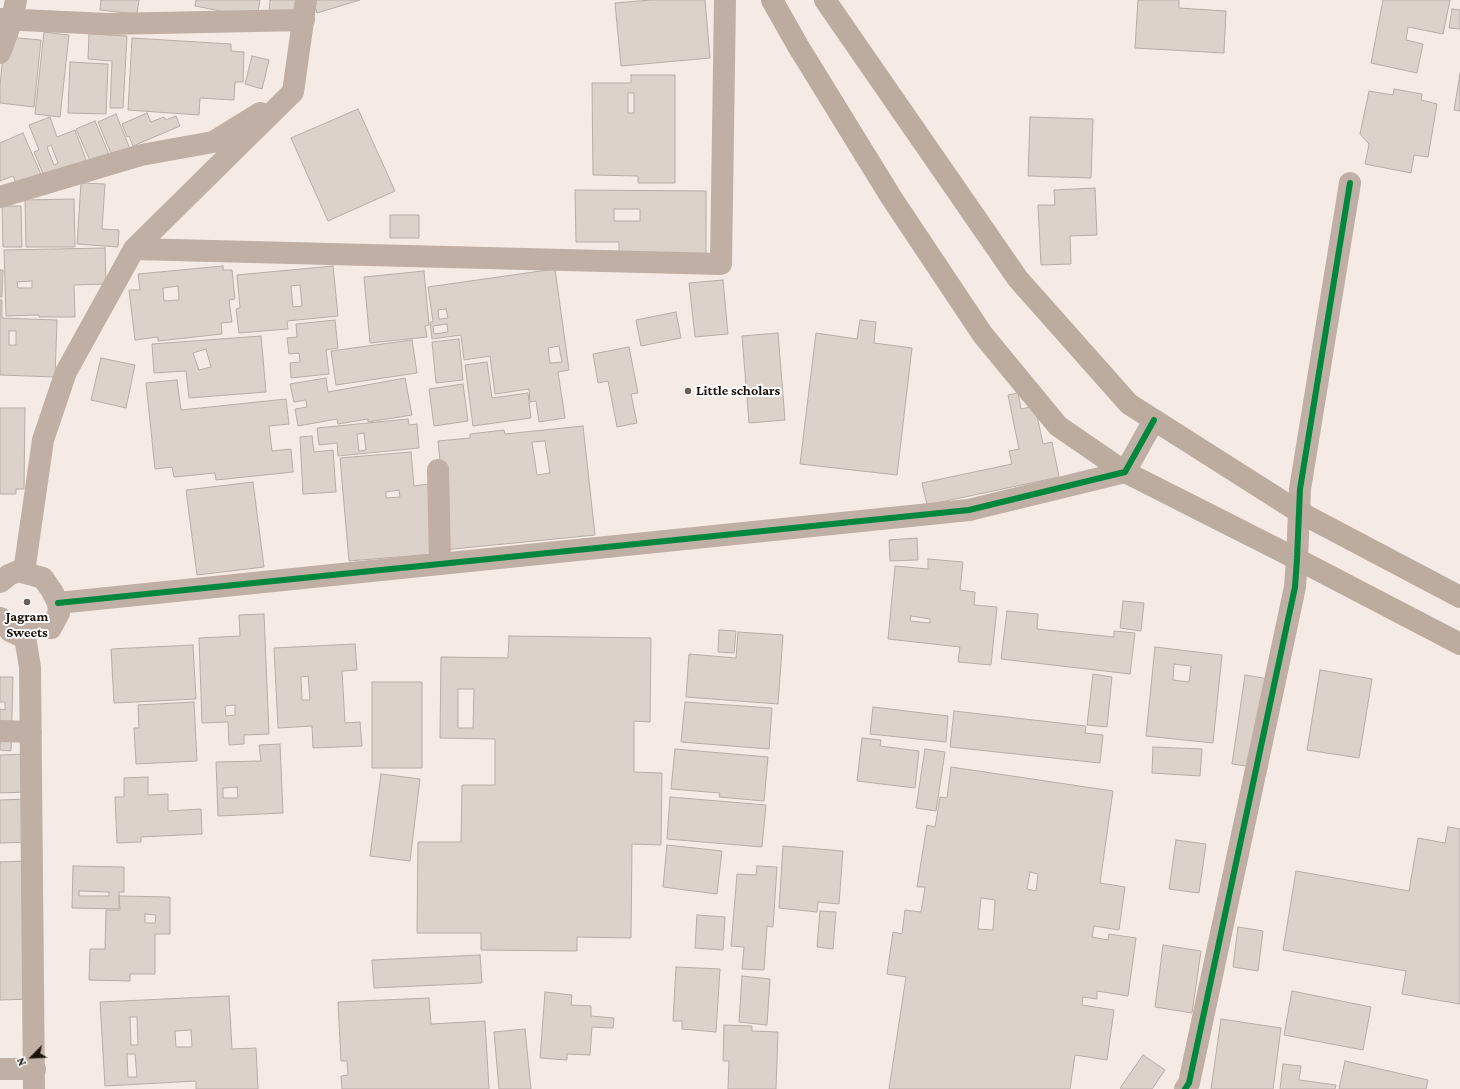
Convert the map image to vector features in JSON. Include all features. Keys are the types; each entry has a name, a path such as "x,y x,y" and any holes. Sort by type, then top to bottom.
{"main road":[{"path":"772,0 798,46 891,197 983,335 1058,426 1125,472 1298,559 1460,644"},
{"path":"825,0 1018,279 1129,404 1299,512 1460,597"}],"street":[{"path":"134,250 721,264 726,0"},
{"path":"0,53 9,13 107,24 305,10 293,92 134,250 66,372 43,440 24,572"},
{"path":"0,197 141,155 213,142 293,92"},
{"path":"1185,1089 1189,1083 1191,1075 1293,595 1298,559 1300,489 1350,182"},
{"path":"58,603 970,510 1125,472 1154,420"},
{"path":"438,470 440,564"},
{"path":"0,582 9,575 18,571 24,572 43,578 52,591 58,603 59,613 51,628 23,625"},
{"path":"0,618 10,631 23,636 23,625"},
{"path":"0,1069 34,1079 30,667 23,625"},
{"path":"0,731 31,732"}],"building":[{"path":"101,0 139,0 137,14 100,10"},
{"path":"196,0 260,0 257,18 195,6"},
{"path":"270,0 301,0 298,16 269,12"},
{"path":"313,0 360,0 317,13"},
{"path":"651,0 705,0 710,58 621,66 615,3"},
{"path":"1138,0 1179,0 1179,8 1226,11 1224,53 1135,48"},
{"path":"1383,0 1450,0 1443,34 1408,27 1406,40 1423,44 1417,73 1371,63"},
{"path":"1452,9 1460,10 1460,29 1449,28"},
{"path":"44,32 69,35 60,117 35,114"},
{"path":"89,34 127,36 123,108 110,108 112,61 88,59"},
{"path":"7,37 41,40 34,107 0,103 0,85 4,45"},
{"path":"132,38 231,44 231,51 244,52 243,82 235,82 234,100 200,98 199,115 128,110"},
{"path":"252,56 269,60 262,89 245,84"},
{"path":"70,62 108,64 106,114 68,113"},
{"path":"1460,74 1460,111 1454,110"},
{"path":"631,75 675,75 675,183 638,183 638,176 593,175 592,83 631,83","holes":["628,93 634,93 634,113 628,113"]},
{"path":"1394,89 1422,94 1421,100 1437,104 1428,157 1414,155 1411,173 1365,164 1369,144 1360,134 1369,91 1393,95"},
{"path":"358,109 395,191 328,221 291,138"},
{"path":"147,113 151,122 164,117 166,120 176,116 180,126 133,146 129,136 127,137 122,124"},
{"path":"116,114 130,149 112,156 98,122"},
{"path":"50,117 57,137 75,130 88,165 46,181 34,152 39,150 29,125","holes":["51,145 58,163 54,165 47,147"]},
{"path":"1030,117 1093,119 1091,178 1028,176"},
{"path":"95,121 110,157 92,165 76,129"},
{"path":"23,133 43,179 19,190 13,176 0,181 0,143"},
{"path":"81,183 105,184 102,229 119,230 118,247 77,244"},
{"path":"1095,188 1097,235 1070,236 1071,264 1041,265 1038,205 1055,205 1054,190"},
{"path":"575,190 706,191 706,254 619,254 619,242 576,242","holes":["614,209 640,209 640,221 614,221"]},
{"path":"74,199 75,247 26,247 25,200"},
{"path":"2,206 21,206 22,247 3,247"},
{"path":"390,215 419,215 419,238 390,238"},
{"path":"105,248 106,284 74,285 75,317 39,317 39,315 6,316 4,250","holes":["32,281 32,288 18,288 17,282"]},
{"path":"223,266 223,270 232,270 235,299 229,300 232,322 221,323 222,334 158,341 158,337 135,340 129,290 140,290 138,274","holes":["178,286 179,300 164,301 163,288"]},
{"path":"333,266 338,316 287,321 288,329 239,333 236,309 240,308 237,275","holes":["300,285 302,306 293,307 291,286"]},
{"path":"555,269 569,370 558,372 565,418 539,422 536,401 530,402 529,389 495,394 490,356 464,360 461,335 432,339 430,322 433,322 428,287","holes":["446,309 448,318 439,319 438,310","447,324 448,332 434,334 433,326","559,346 562,362 550,363 548,348"]},
{"path":"0,270 3,270 2,297 0,297"},
{"path":"424,271 429,325 425,326 427,337 370,343 364,277"},
{"path":"723,280 728,334 695,337 689,283"},
{"path":"0,300 2,300 2,318 57,320 55,377 0,375","holes":["9,331 16,331 16,345 9,345"]},
{"path":"676,312 681,338 641,346 636,320"},
{"path":"335,320 338,348 326,350 329,374 291,378 290,363 300,362 299,353 289,354 287,338 297,337 296,324"},
{"path":"860,320 876,322 874,343 912,348 897,475 800,464 816,333 857,339"},
{"path":"778,333 785,420 749,423 742,336"},
{"path":"261,336 266,392 189,398 186,371 154,373 152,344","holes":["206,349 211,367 199,370 193,353"]},
{"path":"459,339 463,380 436,383 432,342"},
{"path":"412,340 417,373 336,385 331,351"},
{"path":"629,347 638,393 631,394 637,423 617,427 608,381 598,383 593,354"},
{"path":"101,358 135,365 126,408 91,400"},
{"path":"487,362 492,398 528,393 531,418 473,426 465,365"},
{"path":"326,378 328,392 405,378 412,415 368,422 368,419 338,424 337,419 298,426 295,409 307,407 306,400 294,402 290,384"},
{"path":"177,380 181,410 286,399 289,424 269,426 272,451 291,449 293,472 216,480 215,473 174,477 172,467 155,469 146,383"},
{"path":"463,384 468,421 434,426 429,389"},
{"path":"1018,393 1021,409 1035,406 1043,444 1052,442 1059,477 927,505 922,483 1012,464 1009,451 1019,449 1008,395"},
{"path":"0,408 25,408 24,489 16,489 16,494 0,494"},
{"path":"408,419 409,425 417,424 419,448 338,456 337,443 319,445 317,428","holes":["364,433 366,450 359,451 357,434"]},
{"path":"583,426 595,535 443,550 446,520 438,441 470,438 470,434 504,430 505,434","holes":["545,441 550,473 537,475 532,442"]},
{"path":"312,436 314,452 333,450 336,492 303,494 300,437"},
{"path":"411,452 414,486 428,484 434,554 349,561 340,458","holes":["399,490 400,497 386,498 386,492"]},
{"path":"253,482 264,567 197,575 186,490"},
{"path":"917,538 918,560 890,561 889,540"},
{"path":"928,559 963,562 960,590 975,592 974,605 997,607 991,665 958,662 960,647 888,639 895,566 928,569","holes":["911,616 930,619 930,623 910,621"]},
{"path":"1123,601 1144,603 1141,631 1120,628"},
{"path":"1007,611 1038,614 1037,629 1114,637 1114,631 1135,633 1130,674 1001,659"},
{"path":"264,614 269,734 244,735 244,744 229,745 228,722 202,723 199,638 240,636 239,615","holes":["235,705 235,715 226,716 225,706"]},
{"path":"719,630 736,631 734,653 718,652"},
{"path":"738,632 783,635 778,704 686,697 689,654 736,658"},
{"path":"509,636 651,638 650,722 634,721 634,772 662,773 661,845 632,844 631,938 577,937 577,951 481,950 481,933 417,933 418,842 461,842 462,785 495,785 495,739 440,738 441,657 508,658","holes":["458,689 474,689 473,728 458,728"]},
{"path":"355,644 357,670 342,671 345,723 360,722 362,746 313,748 312,726 278,728 274,648","holes":["308,676 310,700 302,700 301,677"]},
{"path":"193,645 196,699 114,703 111,649"},
{"path":"1155,647 1222,655 1213,743 1146,736","holes":["1174,664 1191,666 1189,682 1173,680"]},
{"path":"1320,670 1372,679 1359,758 1307,750"},
{"path":"1093,674 1112,677 1107,727 1087,725"},
{"path":"1245,675 1275,680 1267,769 1232,764"},
{"path":"0,677 13,677 11,751 0,750 0,709 5,710 5,702 0,702"},
{"path":"372,682 422,682 422,768 372,768"},
{"path":"194,702 197,761 136,764 134,728 139,728 138,705"},
{"path":"685,702 772,708 769,749 681,742"},
{"path":"873,707 948,716 946,742 870,734"},
{"path":"954,711 1086,726 1085,733 1103,735 1100,763 950,747"},
{"path":"862,738 881,740 880,746 919,751 915,788 857,781"},
{"path":"280,744 283,813 218,816 216,762 261,761 259,745","holes":["237,787 238,798 223,798 223,788"]},
{"path":"1153,747 1202,749 1200,776 1152,773"},
{"path":"675,749 768,757 764,801 719,797 720,793 671,789"},
{"path":"925,749 945,752 936,811 916,808"},
{"path":"26,754 27,792 0,793 0,755"},
{"path":"951,767 1113,791 1100,883 1125,887 1119,930 1094,926 1092,937 1108,940 1109,934 1136,938 1128,996 1097,991 1097,999 1083,997 1082,1005 1114,1010 1107,1060 1075,1055 1070,1089 889,1089 906,977 887,974 893,932 902,934 905,910 921,912 925,887 917,887 927,825 935,827 940,797 947,798","holes":["1030,872 1038,874 1036,891 1027,889","981,898 995,900 993,930 978,929"]},
{"path":"381,774 420,779 410,861 370,856"},
{"path":"148,777 148,795 168,794 168,811 201,809 202,834 141,837 141,842 117,843 115,797 124,797 124,778"},
{"path":"670,797 766,805 762,847 667,839"},
{"path":"27,799 29,842 0,843 0,800"},
{"path":"1448,827 1460,829 1460,1004 1402,994 1406,971 1283,950 1296,871 1409,891 1418,838 1445,843"},
{"path":"1176,840 1206,844 1199,893 1169,889"},
{"path":"667,845 722,851 717,894 663,887"},
{"path":"783,846 843,851 839,904 818,902 817,912 779,908"},
{"path":"28,861 32,999 0,1000 0,862"},
{"path":"73,866 124,867 124,892 119,892 119,909 72,908","holes":["79,891 109,892 109,896 79,896"]},
{"path":"757,866 777,867 773,927 767,926 764,970 742,969 744,947 731,946 737,874 756,875"},
{"path":"119,896 170,897 170,934 155,934 155,974 130,974 130,981 89,980 90,949 105,949 106,910 120,910","holes":["145,914 156,915 155,923 145,923"]},
{"path":"820,911 836,912 833,949 817,947"},
{"path":"697,915 725,917 723,950 695,948"},
{"path":"1238,927 1263,931 1258,971 1233,967"},
{"path":"1163,945 1201,951 1192,1013 1155,1007"},
{"path":"480,955 482,983 374,988 372,960"},
{"path":"676,967 720,969 716,1032 682,1029 682,1021 673,1021"},
{"path":"742,976 770,979 767,1025 739,1022"},
{"path":"1292,991 1371,1007 1363,1050 1284,1035"},
{"path":"545,992 572,995 571,1005 591,1006 591,1016 614,1018 613,1028 592,1027 590,1055 567,1054 567,1060 540,1058"},
{"path":"229,996 232,1049 256,1048 258,1089 196,1089 196,1081 105,1086 100,1002","holes":["130,1017 137,1017 138,1045 131,1045","191,1030 192,1047 176,1047 175,1031","127,1054 135,1054 137,1077 128,1077"]},
{"path":"429,998 431,1024 485,1021 489,1089 342,1089 341,1076 348,1075 347,1061 341,1061 338,1002"},
{"path":"1221,1019 1281,1028 1273,1089 1211,1089"},
{"path":"724,1025 752,1026 752,1031 778,1032 776,1089 728,1089 729,1061 723,1061"},
{"path":"525,1029 531,1089 499,1089 494,1032"},
{"path":"1143,1055 1165,1070 1152,1089 1120,1088"},
{"path":"1345,1061 1428,1080 1426,1089 1339,1089"},
{"path":"1283,1064 1301,1066 1299,1080 1336,1085 1335,1089 1280,1089"}],"cycle path":[{"path":"1185,1089 1189,1083 1295,587 1300,489 1350,183"},
{"path":"58,603 969,510 1125,472 1154,420"}],"place":[{"name":"Little scholars","path":"688,391"},
{"name":"Jagram Sweets","path":"27,602"}]}
